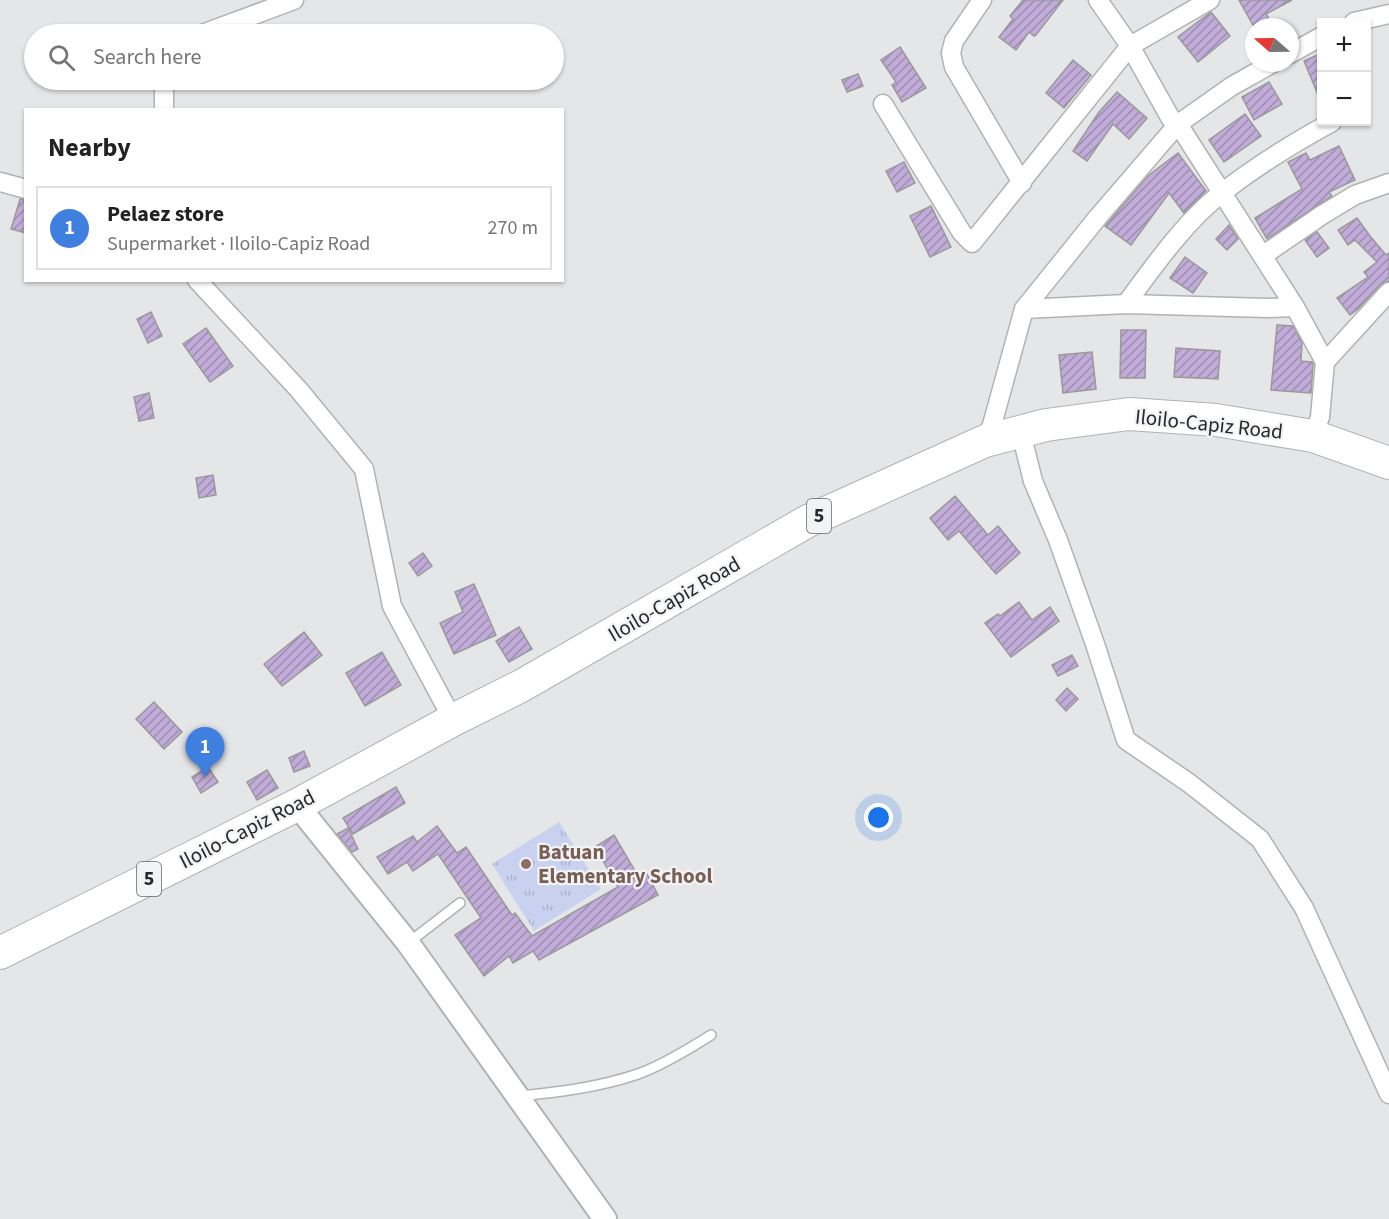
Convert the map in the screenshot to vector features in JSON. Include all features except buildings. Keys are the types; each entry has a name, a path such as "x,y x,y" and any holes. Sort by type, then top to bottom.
{"highway":[{"name":"Iloilo-Capiz Road","path":"0,953 297,805 578,654 808,521 985,441 1046,425 1129,414 1216,420 1313,436 1389,463"}],"street":[{"path":"229,24 294,0"},
{"path":"982,0 954,41 951,53 954,68 1022,183"},
{"path":"1098,0 1130,46 1172,119 1178,124 1295,307 1325,362 1320,417 1313,436"},
{"path":"883,104 962,233 972,243 1130,46 1210,0"},
{"path":"1371,18 1389,14"},
{"path":"1299,49 1317,39"},
{"path":"985,441 992,424 1024,309 1098,217 1178,124 1232,86 1257,72"},
{"path":"164,90 164,108"},
{"path":"1126,304 1172,243 1222,192 1325,126"},
{"path":"0,182 24,188"},
{"path":"1261,253 1268,252 1355,195 1389,183"},
{"path":"199,282 299,390 364,469 392,606 453,720"},
{"path":"1325,362 1389,292"},
{"path":"1024,309 1126,304 1295,307"},
{"path":"1021,433 1033,481 1058,540 1126,741 1189,783 1260,839 1304,908 1389,1094"},
{"path":"297,805 408,943 605,1219"}],"lane":[{"path":"408,943 460,903"},
{"path":"518,1096 567,1091 639,1073 711,1035"}],"green space":[{"path":"559,822 601,889 534,931 492,864"}],"place":[{"name":"Pelaez store","path":"205,777"},
{"name":"Batuan Elementary School","path":"526,864"}]}
